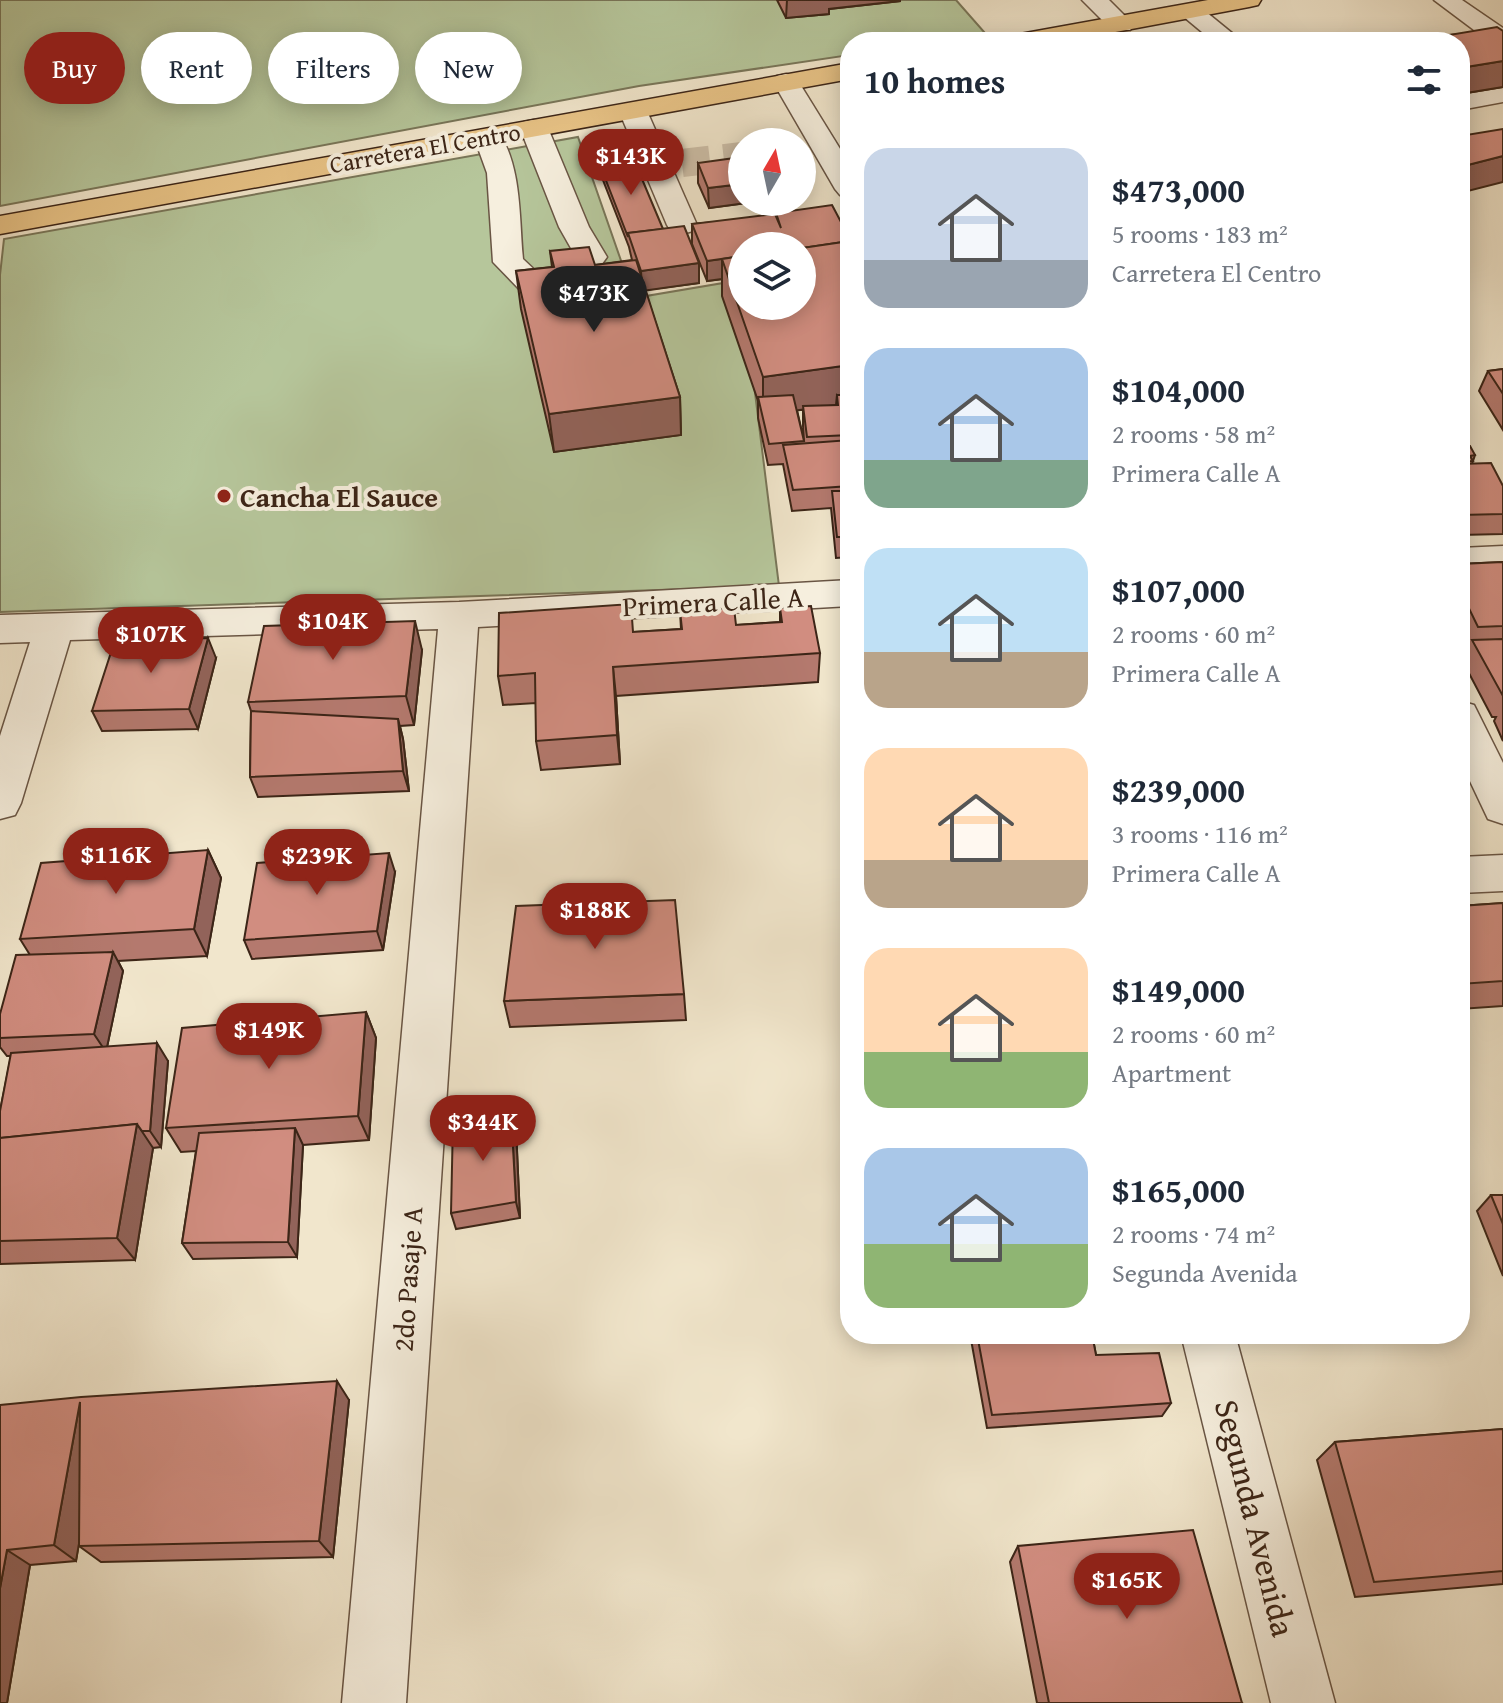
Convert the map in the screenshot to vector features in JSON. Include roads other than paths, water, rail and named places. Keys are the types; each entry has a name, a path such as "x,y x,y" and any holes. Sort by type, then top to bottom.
{"main road":[{"path":"1079,32 1249,0"},
{"name":"Carretera El Centro","path":"0,225 840,73"}],"street":[{"path":"1094,0 1121,25"},
{"path":"1446,0 1503,40"},
{"path":"1208,6 1224,32"},
{"path":"786,82 805,128"},
{"path":"1470,100 1503,94"},
{"path":"633,111 669,164 682,225"},
{"path":"488,137 501,173 508,262 532,284 571,284 592,257 574,227 534,128"},
{"path":"816,150 840,178"},
{"path":"1470,561 1503,559"},
{"name":"Primera Calle A","path":"0,629 459,615 840,594"},
{"name":"2do Pasaje A","path":"374,1703 459,615"},
{"path":"0,803 54,628"},
{"path":"1470,737 1503,807"},
{"path":"1470,875 1503,873"},
{"name":"Segunda Avenida","path":"1211,1344 1303,1703"}],"tunnel":[{"path":"682,163 728,158"}],"place":[{"name":"Cancha El Sauce","path":"224,496"}]}
